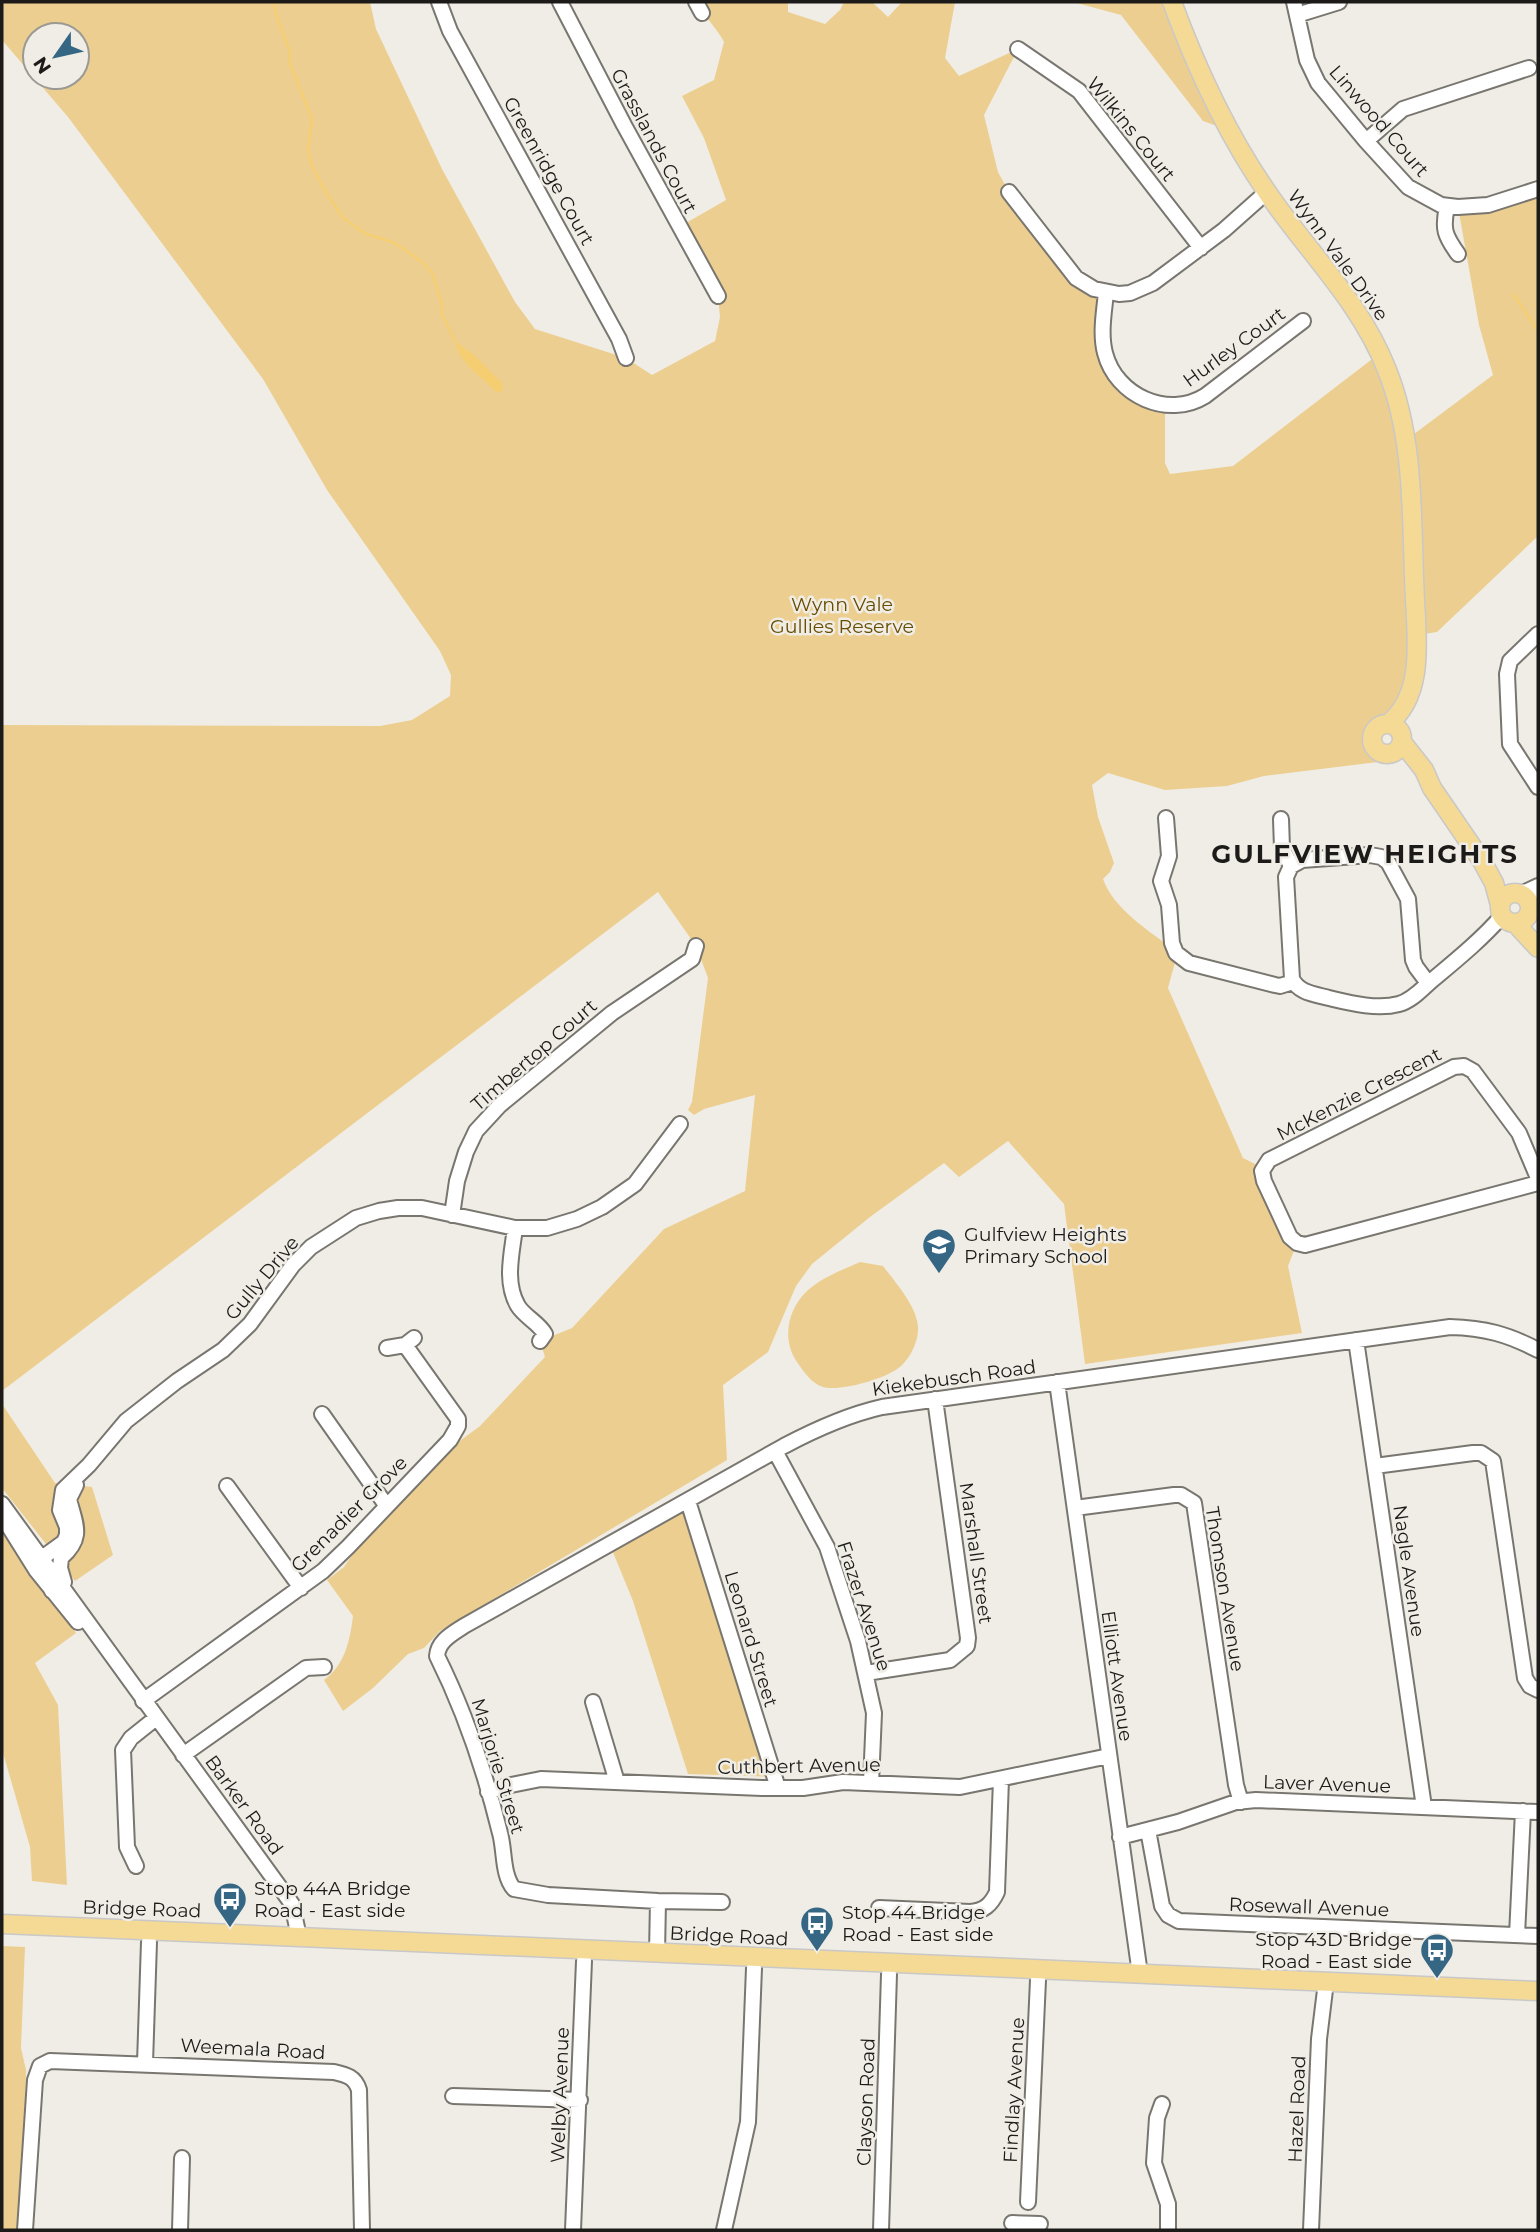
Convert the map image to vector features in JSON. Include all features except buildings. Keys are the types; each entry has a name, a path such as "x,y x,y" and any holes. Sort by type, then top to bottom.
{"main road":[{"name":"Wynn Vale Drive","path":"1172,2 1213,102 1248,164 1269,197 1354,306 1377,345 1392,382 1408,458 1417,635 1422,665 1419,699 1397,738 1538,940"},
{"name":"Wynn Vale Drive","path":"1518,908 1538,948"},
{"name":"Bridge Road","path":"2,1924 150,1936 1324,1986 1538,1999"},
{"name":"Bridge Road","path":"2,1936 150,1936"},
{"name":"Bridge Road","path":"584,1955 657,1953 755,1963"},
{"name":"Bridge Road","path":"1324,1986 1538,1991"}],"street":[{"name":"Greenridge Court","path":"439,2 450,31 619,338 626,358"},
{"name":"Grasslands Court","path":"560,2 718,296"},
{"path":"1295,8 1339,2"},
{"name":"Linwood Court","path":"1295,8 1312,73 1327,96 1408,187 1447,207 1488,205 1538,189"},
{"name":"Wilkins Court","path":"1018,49 1079,91 1200,248"},
{"path":"1366,141 1403,109 1529,68"},
{"path":"1009,192 1076,278 1106,293 1130,293 1143,289 1224,230 1260,198 1269,197"},
{"path":"1447,207 1445,231 1458,254"},
{"name":"Hurley Court","path":"1106,293 1102,332 1108,363 1121,381 1138,396 1165,406 1196,402 1303,321"},
{"path":"1538,634 1510,661 1507,674 1510,744 1538,787"},
{"path":"1166,818 1169,856 1161,881 1169,905 1172,943 1177,955 1189,963 1280,986 1293,982"},
{"path":"1280,819 1282,848 1291,866"},
{"path":"1428,983 1413,960 1410,903 1388,862 1381,857 1370,855 1302,860 1291,866 1286,877 1293,982 1306,992 1354,1004 1390,1006 1405,1002 1484,937 1518,908 1538,886"},
{"name":"Timbertop Court","path":"452,1216 457,1181 466,1152 476,1131 500,1105 612,1013 697,956"},
{"name":"McKenzie Crescent","path":"1459,1065 1473,1071 1519,1133 1538,1180 1305,1245 1290,1237 1262,1171 1269,1160 1459,1065"},
{"name":"Gully Drive","path":"42,1558 64,1542 67,1527 60,1510 63,1490 126,1421 177,1381 223,1350 250,1324 293,1265 311,1247 356,1218 398,1208 422,1208 515,1228 547,1228 577,1219 602,1207 635,1184 680,1124"},
{"path":"515,1228 510,1270 511,1289 518,1306 543,1330 545,1334 540,1341"},
{"name":"Kiekebusch Road","path":"437,1657 442,1642 464,1626 810,1432 857,1413 935,1399 1450,1327 1476,1327 1495,1331 1538,1350"},
{"name":"Nagle Avenue","path":"1356,1340 1424,1807"},
{"name":"Grenadier Grove","path":"143,1701 301,1588 348,1547 450,1440 458,1419 410,1341 387,1348"},
{"name":"Elliott Avenue","path":"1057,1382 1142,1978"},
{"name":"Marshall Street","path":"866,1672 950,1660 967,1646 935,1399"},
{"path":"322,1414 386,1505"},
{"name":"Frazer Avenue","path":"775,1451 827,1547 858,1641 874,1713 871,1783"},
{"path":"1375,1466 1473,1453 1481,1453 1493,1461 1525,1678 1530,1686 1538,1690"},
{"name":"Gully Drive","path":"68,1594 60,1568 61,1558 68,1552 77,1534 76,1519 69,1499 83,1471"},
{"path":"226,1486 301,1588"},
{"name":"Thomson Avenue","path":"1074,1508 1174,1495 1181,1495 1194,1503 1236,1785 1241,1802"},
{"name":"Leonard Street","path":"688,1501 778,1788"},
{"name":"Barker Road","path":"2,1504 143,1701"},
{"name":"Barker Road","path":"2,1516 52,1591 143,1701 292,1904 300,1943"},
{"path":"42,1558 39,1565 52,1591"},
{"name":"Marjorie Street","path":"437,1657 461,1707 501,1835 507,1878 514,1889 537,1894 657,1901"},
{"path":"183,1755 306,1668 324,1667"},
{"path":"593,1702 617,1782"},
{"path":"136,1866 127,1847 123,1750 131,1738 156,1718"},
{"name":"Cuthbert Avenue","path":"488,1792 541,1779 778,1788 803,1788 843,1782 946,1787 977,1784 1109,1756"},
{"path":"879,1908 970,1912 988,1906 996,1892 1001,1779"},
{"name":"Laver Avenue","path":"1120,1837 1256,1800 1538,1812"},
{"path":"1517,1935 1523,1811"},
{"name":"Rosewall Avenue","path":"1148,1830 1162,1906 1168,1915 1179,1921 1538,1936"},
{"path":"657,1953 657,1901 722,1902"},
{"path":"145,2063 150,1936"},
{"name":"Welby Avenue","path":"573,2230 584,1955"},
{"path":"724,2230 748,2122 755,1963"},
{"name":"Clayson Road","path":"881,2230 889,1969"},
{"name":"Findlay Avenue","path":"1028,2202 1039,1975"},
{"name":"Hazel Road","path":"1311,2230 1319,2039 1324,1986"},
{"name":"Weemala Road","path":"25,2230 35,2080 40,2066 50,2061 334,2072 349,2076 356,2081 359,2090 362,2230"},
{"path":"453,2096 580,2100"},
{"path":"1162,2104 1157,2118 1154,2163 1168,2204 1168,2230"},
{"path":"180,2230 182,2158"}],"green space":[{"name":"Wynn Vale Gullies Reserve","path":"2,2 370,2 376,29 442,169 515,302 535,329 626,358 652,375 715,341 720,317 718,296 679,227 726,200 704,138 682,96 714,80 724,42 696,2 788,2 788,12 825,24 840,10 844,2 872,2 888,17 902,2 955,2 945,58 959,76 1018,49 984,115 998,172 1009,192 1067,267 1106,293 1103,332 1114,372 1165,406 1165,463 1170,474 1233,466 1380,353 1406,440 1493,375 1479,325 1458,207 1538,189 1538,536 1437,632 1417,635 1414,667 1385,724 1379,726 1372,736 1375,747 1385,754 1386,761 1264,776 1227,786 1165,790 1108,773 1092,785 1098,817 1114,863 1103,879 1123,909 1177,955 1168,988 1243,1158 1263,1168 1297,1243 1288,1266 1302,1333 1085,1364 1064,1204 1008,1141 959,1177 944,1163 812,1264 796,1286 768,1352 723,1385 727,1460 440,1631 424,1648 408,1654 373,1688 343,1711 324,1680 342,1659 353,1616 327,1580 344,1567 361,1542 461,1440 480,1426 545,1357 540,1341 572,1328 664,1229 745,1191 755,1095 704,1109 694,1115 688,1110 692,1102 708,978 696,946 658,892 2,1391 2,725 380,726 412,720 450,696 451,675 440,651 327,490 263,379 68,117 46,91 91,91 91,21 21,21 21,62 2,40"},
{"path":"1073,2 1172,2 1228,130 1203,121 1121,15"},
{"path":"860,1262 883,1266 904,1294 916,1318 916,1341 906,1360 888,1374 853,1386 823,1387 808,1377 799,1366 789,1344 789,1324 801,1297 808,1290 833,1274"},
{"path":"2,1404 55,1483 92,1487 113,1555 75,1581 2,1488"},
{"path":"688,1501 775,1777 688,1774 633,1601 610,1545"},
{"path":"2,1520 76,1633 35,1663 58,1705 67,1885 32,1881 30,1847 2,1749"},
{"path":"2,1946 25,1947 21,2048 26,2070 23,2230 2,2230"}],"shaded area":[{"path":"455,341 474,355 502,383 503,389 500,392 496,392 466,363"}],"waterway":[{"path":"274,2 290,52 290,64 312,119 308,150 311,164 324,189 343,218 366,234 401,247 432,273 442,304 441,312 455,341"},
{"path":"1514,295 1538,331"}],"place":[{"name":"Gulfview Heights Primary School","path":"939,1275"},
{"name":"Stop 44A Bridge Road - East side","path":"230,1929"},
{"name":"Stop 44 Bridge Road - East side","path":"817,1953"},
{"name":"Stop 43D Bridge Road - East side","path":"1437,1980"}],"district":[{"name":"GULFVIEW HEIGHTS","path":"1365,854"}]}
